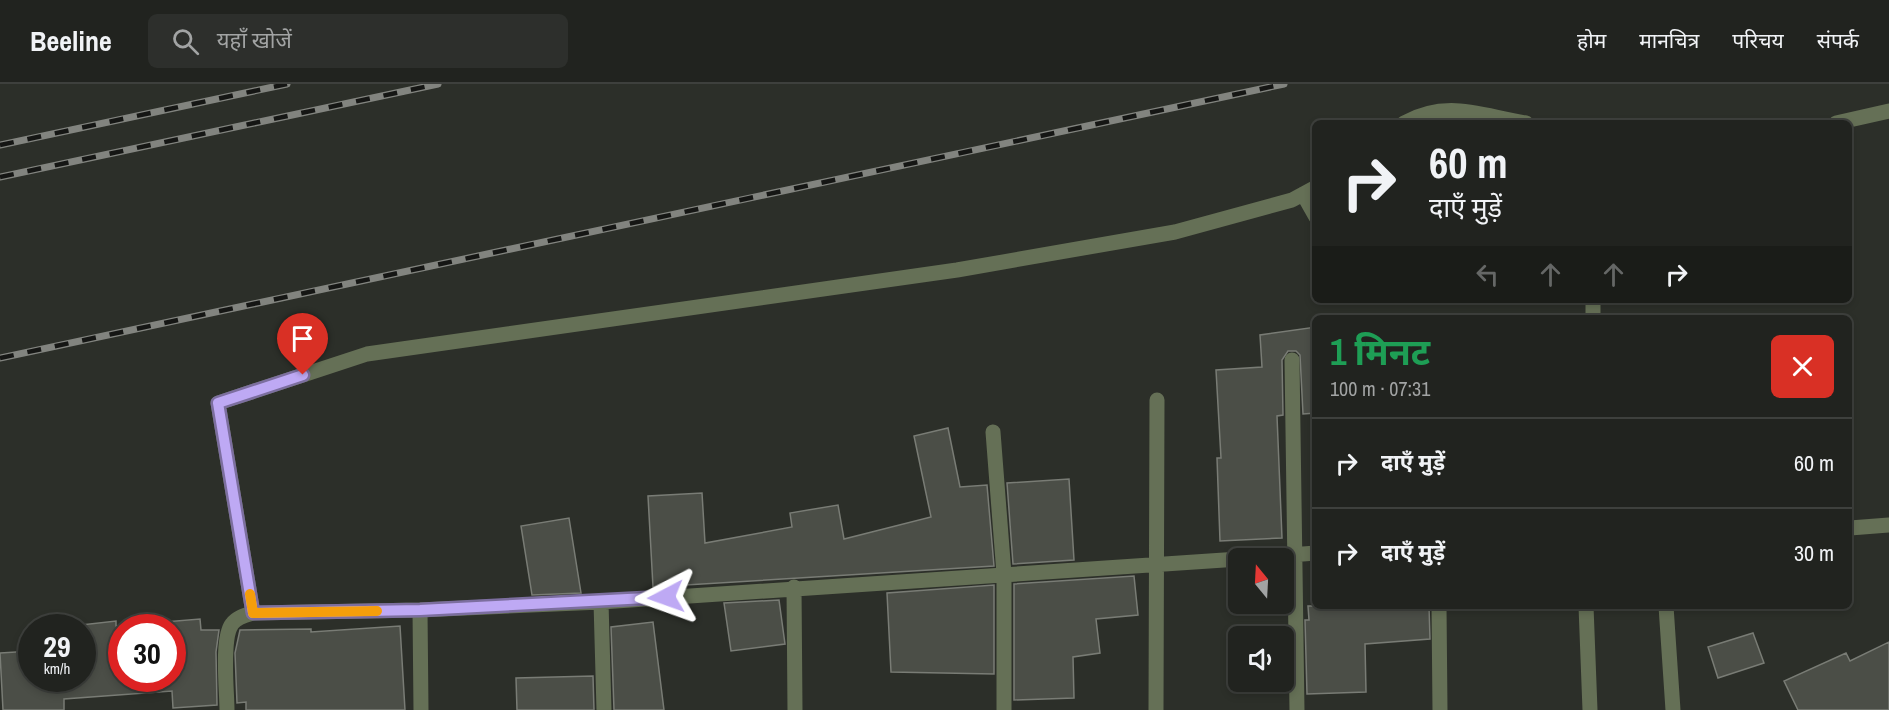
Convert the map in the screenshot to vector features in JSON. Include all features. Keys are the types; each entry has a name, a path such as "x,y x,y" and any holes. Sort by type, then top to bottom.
{"street":[{"path":"1410,120 1417,116 1454,108 1512,120"},
{"path":"1849,120 1889,111"},
{"path":"253,613 218,403 367,354 957,270 1175,232 1292,200 1309,190"},
{"path":"1292,360 1297,710"},
{"path":"1156,710 1157,400"},
{"path":"993,432 1004,574 1004,710"},
{"path":"1852,528 1889,525"},
{"path":"1296,555 1312,554"},
{"path":"227,710 227,635 232,623 253,613 420,610 601,602 794,587 1228,560"},
{"path":"794,587 795,710"},
{"path":"601,602 604,710"},
{"path":"1439,609 1440,710"},
{"path":"1586,609 1590,710"},
{"path":"1666,609 1673,710"},
{"path":"420,610 421,710"}],"building":[{"path":"1312,328 1312,413 1303,414 1300,355 1296,351 1288,351 1282,360 1283,415 1277,416 1282,538 1220,541 1217,458 1221,458 1216,370 1262,367 1260,335"},
{"path":"948,428 960,487 987,485 994,566 653,587 648,496 702,493 705,543 792,527 790,513 838,505 844,539 931,517 914,436"},
{"path":"1069,479 1074,560 1013,564 1007,483"},
{"path":"569,518 581,593 532,595 521,526"},
{"path":"1134,576 1138,615 1096,619 1100,653 1073,657 1074,698 1014,700 1014,584"},
{"path":"994,585 994,674 891,672 887,593"},
{"path":"779,600 785,644 731,651 724,603"},
{"path":"1308,606 1312,606 1312,609 1429,609 1430,639 1365,644 1366,692 1307,694 1305,620 1309,620"},
{"path":"200,619 201,630 219,630 216,652 217,705 173,708 172,692 186,692 186,620"},
{"path":"108,622 108,692 158,692 64,699 64,710 3,710 0,653 18,652 18,692 96,692 96,623"},
{"path":"653,622 664,710 614,710 611,627"},
{"path":"400,626 405,710 246,710 246,702 237,703 235,653 240,630 311,629 311,632"},
{"path":"1753,633 1764,663 1718,678 1708,647"},
{"path":"1889,642 1889,710 1798,710 1784,681 1846,653 1850,661"},
{"path":"593,676 594,710 517,710 516,678"}],"railway":[{"path":"0,145 287,84"},
{"path":"0,177 438,84"},
{"path":"0,358 1284,84"}],"slow traffic":[{"path":"250,594 253,613 377,611"}],"route":[{"path":"303,375 218,403 253,613 420,610 666,597"}]}
